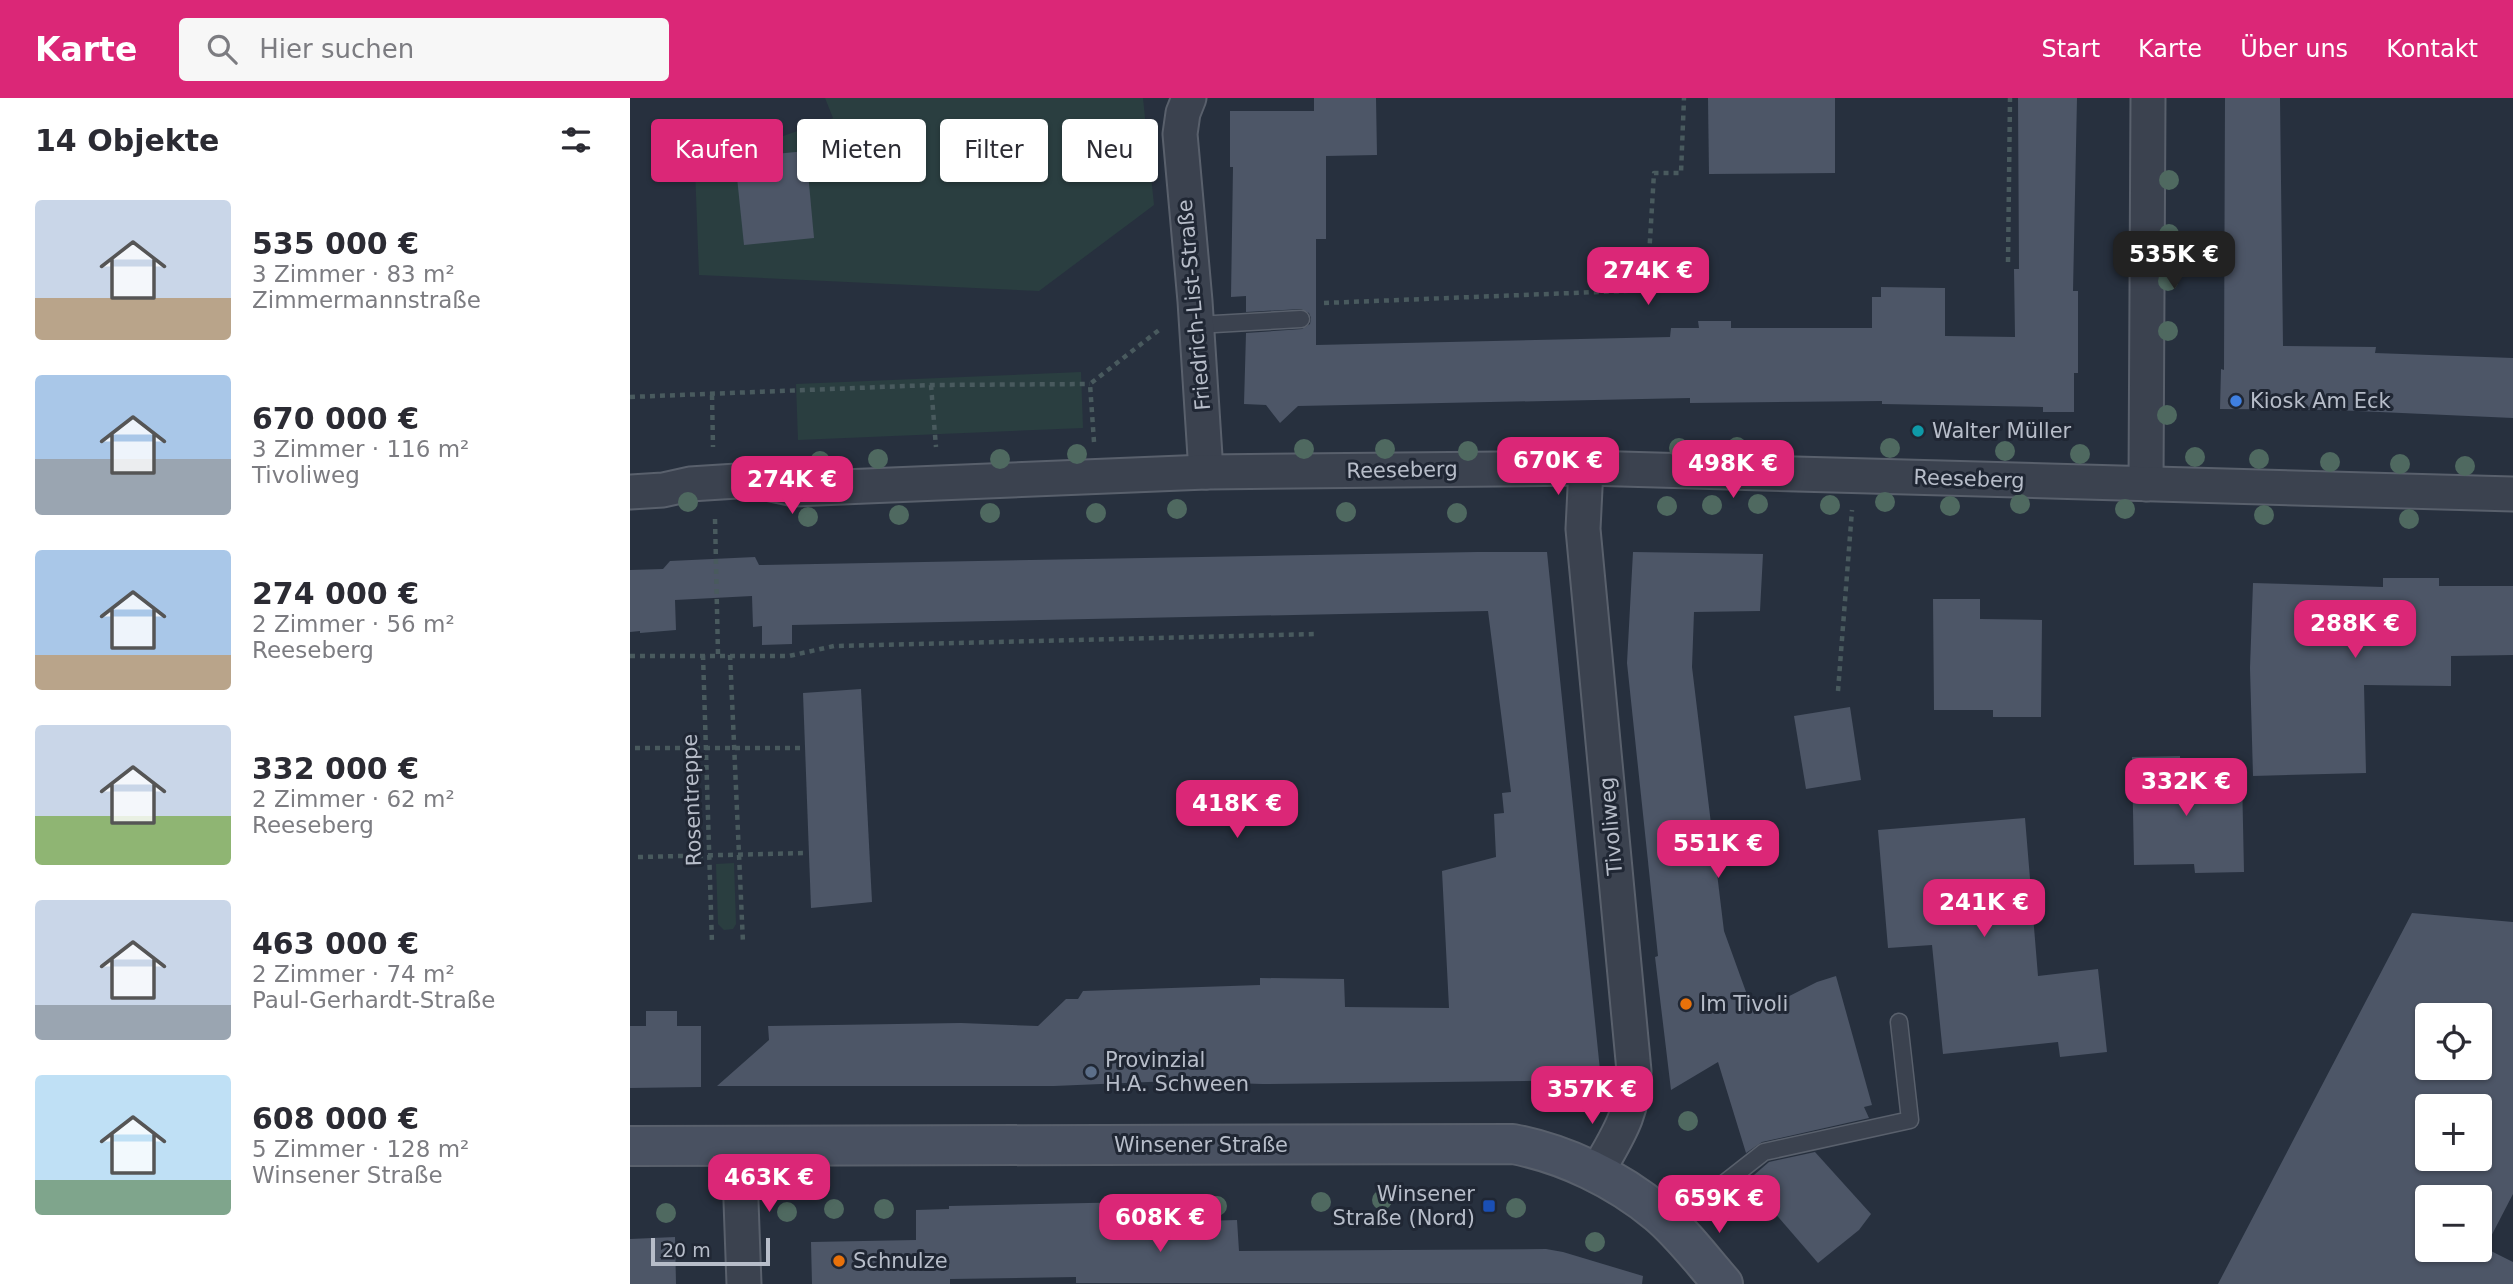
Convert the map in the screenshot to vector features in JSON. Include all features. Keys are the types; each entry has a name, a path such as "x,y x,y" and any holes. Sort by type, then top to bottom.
{"main road":[{"name":"Winsener Straße","path":"630,1146 1491,1143 1534,1148 1627,1190 1671,1225 1723,1284"}],"street":[{"name":"Friedrich-List-Straße","path":"1189,98 1183,113 1180,134 1196,313 1206,472"},
{"path":"2146,484 2148,98"},
{"name":"Reeseberg","path":"630,492 663,490 690,484 753,480 794,489 1206,472 1586,468 2513,494"},
{"name":"Tivoliweg","path":"1586,468 1583,528 1634,1070 1633,1096 1629,1111 1596,1174"},
{"path":"738,1146 744,1284"}],"lane":[{"path":"1196,313 1301,319"},
{"path":"1671,1225 1764,1152 1910,1121 1899,1022"}],"path":[{"path":"1301,319 1310,304 1647,290 1654,173 1681,173 1684,98"},
{"path":"2008,262 2010,98"},
{"path":"630,397 931,385 1090,384 1196,313"},
{"path":"1090,384 1097,477"},
{"path":"931,385 939,483"},
{"path":"712,395 714,455"},
{"path":"1838,691 1854,476"},
{"path":"715,507 718,655"},
{"path":"630,656 789,656 834,646 1316,634"},
{"name":"Rosentreppe","path":"703,655 712,944"},
{"path":"730,655 743,943"},
{"path":"635,748 804,748"},
{"path":"638,857 808,853"}],"green space":[{"path":"825,98 1143,98 1145,119 1062,119 1062,182 1152,182 1154,205 1039,291 699,275 696,182 783,182 783,136 797,131 797,182 926,182 926,119 830,119 833,118"},
{"path":"1081,372 1083,428 798,440 796,384"},
{"path":"734,863 736,924 733,929 724,930 718,924 716,864"}],"building":[{"path":"1314,98 1376,98 1377,155 1326,156 1326,239 1316,239 1316,345 1670,337 1671,328 1699,328 1698,321 1731,321 1731,328 1872,328 1872,297 1881,297 1881,287 1945,288 1945,336 2015,337 2014,269 2019,269 2018,98 2077,98 2073,291 2078,291 2078,373 2074,373 2074,412 2043,412 2043,407 1882,404 1882,401 1690,403 1690,398 1298,406 1280,423 1266,405 1244,404 1246,333 1302,329 1310,324 1311,318 1309,313 1301,309 1246,312 1246,296 1231,297 1233,167 1230,167 1230,111 1314,111"},
{"path":"1708,98 1835,98 1835,173 1709,174"},
{"path":"2225,98 2280,98 2283,346 2376,347 2375,353 2513,358 2513,418 2335,410 2220,409 2221,369 2224,370"},
{"path":"797,152 797,182 809,182 814,238 744,245 737,182 783,182 783,153"},
{"path":"1547,552 1601,1080 1262,1084 1172,1081 1054,1086 717,1086 769,1040 768,1026 961,1023 1038,1026 1066,999 1078,999 1083,991 1260,985 1260,978 1344,979 1345,1007 1449,1008 1442,871 1496,857 1494,814 1504,813 1502,793 1511,792 1488,611 792,625 792,644 762,645 762,626 753,627 752,596 675,600 676,630 630,632 630,570 663,569 670,561 755,557 759,565"},
{"path":"1633,552 1763,554 1760,611 1694,612 1692,667 1724,931 1754,1014 1817,982 1836,976 1872,1105 1864,1107 1869,1118 1762,1142 1746,1153 1718,1062 1671,1090 1655,957 1658,956 1627,663"},
{"path":"2383,578 2439,578 2439,586 2513,586 2513,655 2451,656 2451,686 2364,685 2366,773 2253,776 2250,668 2253,583 2383,587"},
{"path":"1933,599 1980,599 1980,619 2042,620 2041,717 1993,717 1993,710 1934,710"},
{"path":"861,689 872,902 811,908 803,693"},
{"path":"1850,707 1861,780 1806,789 1794,716"},
{"path":"2180,756 2181,778 2242,777 2244,872 2195,873 2194,864 2134,865 2132,757"},
{"path":"2025,818 2038,976 2098,969 2107,1052 2060,1057 2058,1042 1943,1054 1932,945 1888,948 1878,830"},
{"path":"2412,913 2513,922 2513,1194 2492,1234 2492,1185 2415,1185 2415,1262 2492,1262 2492,1252 2513,1262 2513,1284 2218,1284"},
{"path":"646,1011 677,1011 677,1026 701,1026 701,1087 630,1088 630,1026 646,1026"},
{"path":"1815,1152 1871,1214 1859,1230 1818,1263 1747,1181 1769,1162"},
{"path":"1136,1202 1137,1223 1237,1220 1239,1251 1546,1249 1643,1276 1642,1284 1076,1283 1076,1277 950,1279 950,1284 812,1284 811,1242 916,1240 916,1210 949,1209 949,1206"},
{"path":"675,1237 676,1284 630,1284 630,1239"}],"place":[{"name":"Kiosk Am Eck","path":"2236,401"},
{"name":"Walter Müller","path":"1918,431"},
{"name":"Im Tivoli","path":"1686,1004"},
{"name":"Provinzial H.A. Schween","path":"1091,1072"},
{"name":"Winsener Straße (Nord)","path":"1489,1206"},
{"name":"Schnulze","path":"839,1261"}]}
